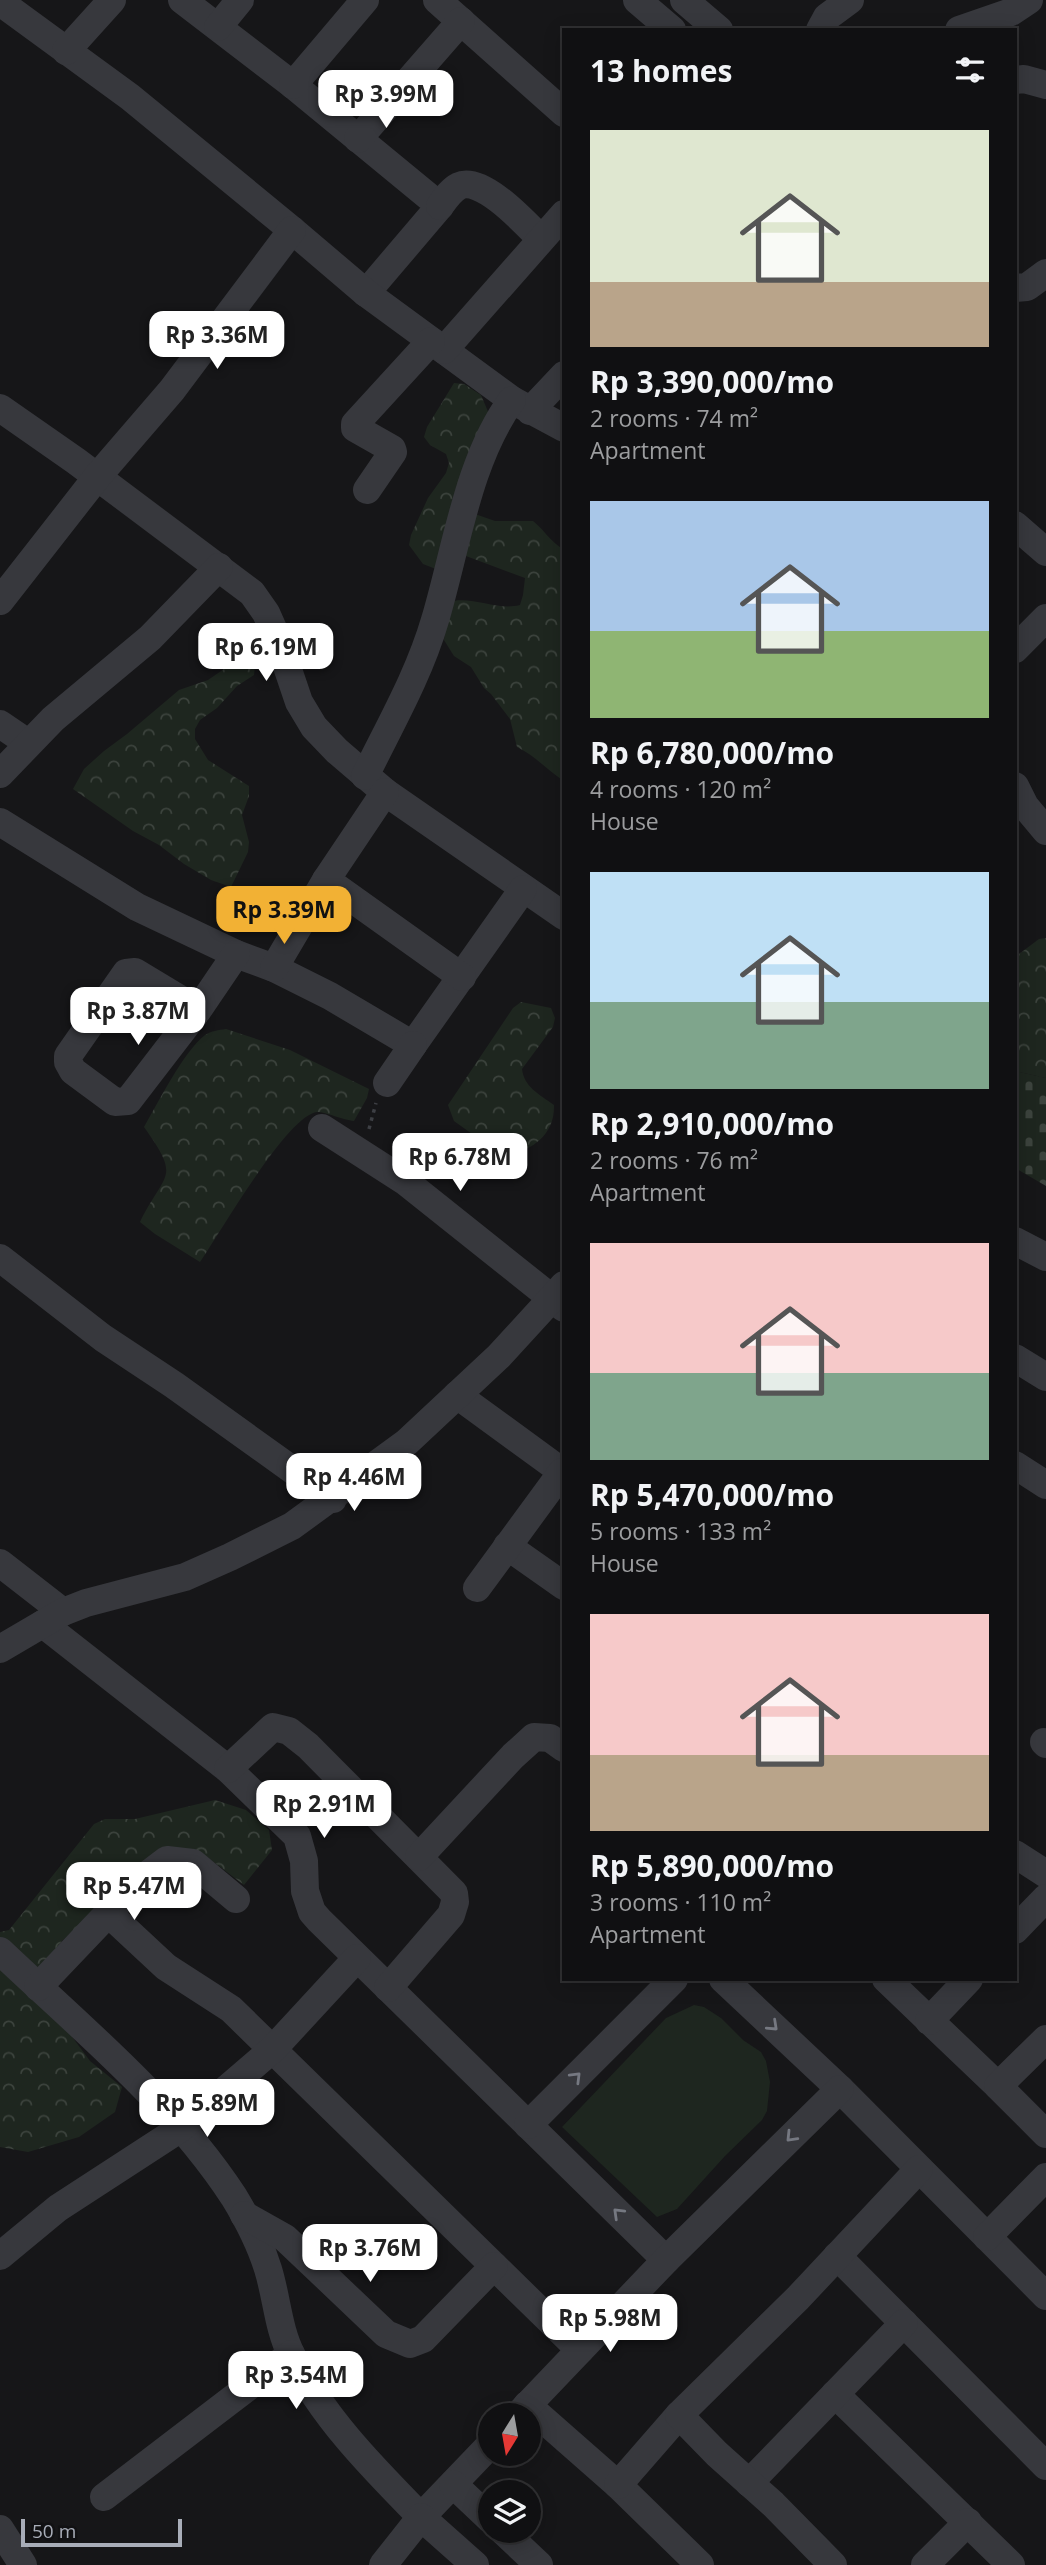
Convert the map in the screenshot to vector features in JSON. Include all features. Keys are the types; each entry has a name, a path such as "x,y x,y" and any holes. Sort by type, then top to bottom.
{"street":[{"path":"66,51 112,0"},
{"path":"182,0 293,85 440,206"},
{"path":"218,27 240,0"},
{"path":"293,85 365,0"},
{"path":"437,0 562,111"},
{"path":"637,0 670,28"},
{"path":"684,0 717,28"},
{"path":"821,28 827,17 850,0"},
{"path":"964,28 1011,12 1029,0"},
{"path":"0,2 130,97 366,293 514,408 562,427"},
{"path":"358,139 461,21"},
{"path":"1017,80 1024,79 1046,86"},
{"path":"366,293 453,190 460,186 480,186 504,204 541,239"},
{"path":"368,490 393,452 355,428 355,424 437,346 562,216"},
{"path":"0,601 97,477 172,390 292,230"},
{"path":"1017,288 1027,287 1046,273"},
{"path":"274,968 326,880 375,784 427,645 471,486 514,408 562,376"},
{"path":"0,408 252,593 266,613 299,702 314,727 375,784 562,915"},
{"path":"1017,527 1046,552"},
{"path":"0,774 53,719 150,638 219,567"},
{"path":"1017,647 1046,618"},
{"path":"0,724 29,743"},
{"path":"1025,800 1046,831"},
{"path":"0,822 137,907 330,996 412,1045"},
{"path":"326,880 462,977"},
{"path":"387,1083 523,889"},
{"path":"198,1010 135,972 126,973 68,1056 69,1065 72,1071 115,1102 128,1101 198,1010 236,954"},
{"path":"0,1649 53,1618 86,1603 196,1572 292,1526 333,1499 407,1442 559,1297 407,1182 322,1128"},
{"path":"1017,1242 1046,1257"},
{"path":"0,1258 103,1338 174,1385 333,1499"},
{"path":"1017,1359 1046,1377"},
{"path":"457,1395 562,1471"},
{"path":"1017,1466 1046,1485"},
{"path":"477,1588 562,1473"},
{"path":"507,1546 562,1585"},
{"path":"0,1563 53,1618 228,1769 297,1836 304,1861 305,1891 312,1912 666,2260"},
{"path":"228,1769 273,1727 289,1731 308,1746 454,1893 454,1909 388,1988"},
{"path":"419,1857 534,1737 550,1738 562,1747"},
{"path":"1017,1855 1046,1874"},
{"path":"38,1987 138,1882 167,1860 193,1863 236,1899"},
{"path":"1017,1928 1046,1898"},
{"path":"108,1913 166,1967 231,2009 580,2350"},
{"path":"0,1951 140,2082 181,2128 233,2196 255,2234 268,2270 278,2316 291,2354 318,2399 348,2439 421,2517 475,2565"},
{"path":"0,2256 58,2208 181,2128 273,2049 357,1958"},
{"path":"527,2125 672,1981"},
{"path":"725,1981 840,2089 1046,2297"},
{"path":"888,1981 1046,2134"},
{"path":"929,2021 967,1981"},
{"path":"998,2086 1046,2039"},
{"path":"529,2403 666,2260 840,2089"},
{"path":"618,2485 679,2416 919,2169"},
{"path":"987,2237 1046,2176"},
{"path":"244,2216 285,2238 386,2334 410,2344 423,2339 494,2266"},
{"path":"837,2256 1046,2466"},
{"path":"749,2483 904,2323"},
{"path":"104,2497 291,2354"},
{"path":"835,2394 1010,2565"},
{"path":"679,2416 834,2565"},
{"path":"541,2425 618,2485 700,2565"},
{"path":"383,2565 421,2517 478,2458"},
{"path":"453,2484 478,2508"},
{"path":"925,2565 968,2522"},
{"path":"516,2543 539,2565"}],"path":[{"path":"369,1157 371,1116 387,1083"}],"green space":[{"path":"454,383 464,384 481,395 489,414 472,513 495,521 533,521 562,548 561,779 517,747 510,719 484,688 471,667 454,656 444,640 448,602 466,600 502,606 520,605 525,578 466,556 441,571 423,564 409,545 428,498 446,473 449,463 446,454 430,445 424,437 427,427"},
{"path":"250,657 255,665 254,675 237,686 217,708 200,720 195,729 195,739 208,760 249,786 249,796 242,815 249,842 248,852 231,887 211,880 184,864 73,789 84,769 179,690 208,680 240,658"},
{"path":"1046,938 1046,1078 1017,1071 1017,956 1039,939"},
{"path":"521,1002 551,1008 555,1018 553,1027 522,1069 529,1085 554,1105 553,1116 539,1141 522,1151 503,1156 454,1121 448,1105 513,1008"},
{"path":"226,1029 290,1050 369,1089 354,1121 318,1112 305,1117 290,1132 255,1177 200,1262 140,1222 166,1175 163,1157 144,1127 172,1078 197,1043 207,1034"},
{"path":"1017,1071 1046,1078 1046,1186 1017,1169"},
{"path":"215,1800 246,1810 269,1830 272,1850 244,1885 207,1857 128,1880 62,1941 49,1958 70,2034 90,2061 122,2087 115,2112 79,2137 28,2152 0,2147 0,1932 9,1930 94,1824 105,1819 135,1819"},
{"path":"694,2005 704,2007 721,2018 743,2040 761,2052 766,2061 770,2082 767,2111 762,2120 677,2209 657,2217 562,2127 666,2018"}]}
